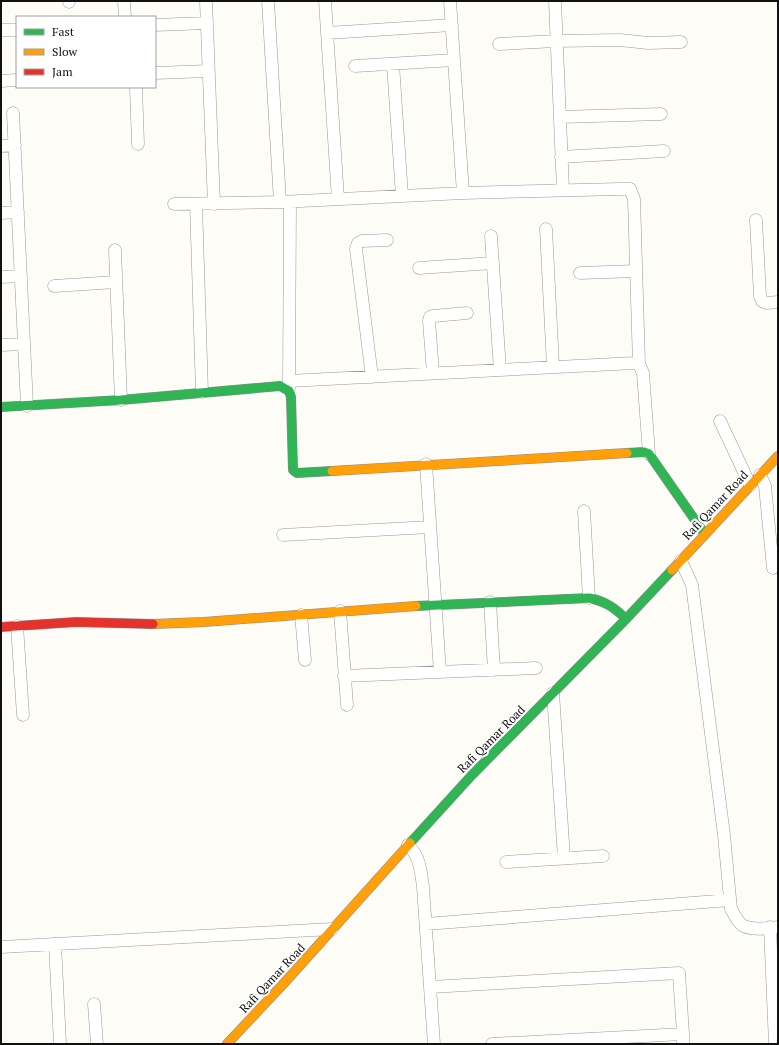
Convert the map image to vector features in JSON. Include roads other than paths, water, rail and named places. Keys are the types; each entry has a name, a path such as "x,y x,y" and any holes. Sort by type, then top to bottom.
{"street":[{"path":"124,1 125,16"},
{"path":"206,1 214,204"},
{"path":"268,1 285,202 289,386 292,404 293,470 298,473 426,464 644,452 649,454"},
{"path":"324,1 338,199"},
{"path":"450,1 463,193"},
{"path":"555,1 563,190"},
{"path":"156,25 207,23"},
{"path":"327,33 452,25"},
{"path":"1,30 16,30"},
{"path":"499,44 620,40 648,43 681,42"},
{"path":"355,66 454,60"},
{"path":"393,64 402,196"},
{"path":"156,73 208,71"},
{"path":"1,81 16,80"},
{"path":"136,88 138,144"},
{"path":"13,113 27,406"},
{"path":"560,117 661,114"},
{"path":"1,146 15,145"},
{"path":"562,157 664,151"},
{"path":"174,204 285,202 463,193 563,190 630,190 634,199 640,364 643,373 649,454 704,534"},
{"path":"196,204 202,392"},
{"path":"1,213 18,212"},
{"path":"756,220 760,296 762,301 766,303 778,302"},
{"path":"546,229 553,366"},
{"path":"491,236 500,370"},
{"path":"372,377 356,249 358,243 362,241 387,240"},
{"path":"115,250 121,400"},
{"path":"419,268 493,263"},
{"path":"580,273 636,271"},
{"path":"1,277 21,276"},
{"path":"54,286 116,282"},
{"path":"433,373 429,321 430,317 467,313"},
{"path":"1,345 24,344"},
{"path":"1,407 121,400 272,386 289,386 372,377 553,366 630,363 640,364"},
{"path":"720,421 750,486"},
{"name":"Rafi Qamar Road","path":"227,1044 471,776 626,619 778,456"},
{"path":"426,464 440,672"},
{"path":"760,475 765,486 773,568"},
{"path":"584,511 589,598"},
{"path":"283,535 430,527"},
{"path":"681,561 692,585 723,827 731,908 742,925 751,928 774,927 775,1044"},
{"path":"1,627 76,622 146,624 204,622 435,605 589,598 601,600 610,605 626,619"},
{"path":"490,602 494,670"},
{"path":"340,611 347,705"},
{"path":"301,615 305,660"},
{"path":"17,626 23,715"},
{"path":"344,676 536,668"},
{"path":"553,693 564,858"},
{"path":"408,845 414,850 420,864 426,924 434,1044"},
{"path":"506,862 603,856"},
{"path":"426,924 730,900"},
{"path":"1,947 332,929"},
{"path":"55,944 60,1044"},
{"path":"430,987 679,972 683,1039 492,1044"},
{"path":"94,1004 97,1044"}]}
